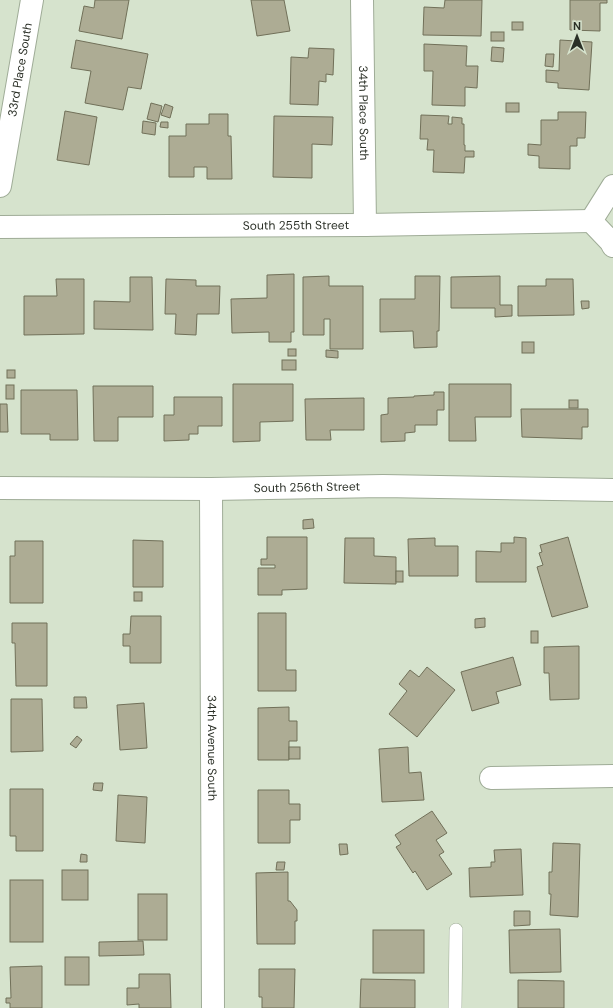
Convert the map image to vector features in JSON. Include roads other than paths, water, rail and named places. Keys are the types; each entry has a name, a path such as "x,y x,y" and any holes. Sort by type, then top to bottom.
{"street":[{"name":"33rd Place South","path":"0,186 32,0"},
{"name":"34th Place South","path":"362,0 365,225"},
{"path":"613,186 591,221 613,246"},
{"name":"South 255th Street","path":"0,227 365,225 591,221"},
{"name":"South 256th Street","path":"0,488 211,489 383,486 613,490"},
{"name":"34th Avenue South","path":"211,489 213,1008"},
{"path":"492,778 613,776"}],"lane":[{"path":"455,1008 456,930"}]}
